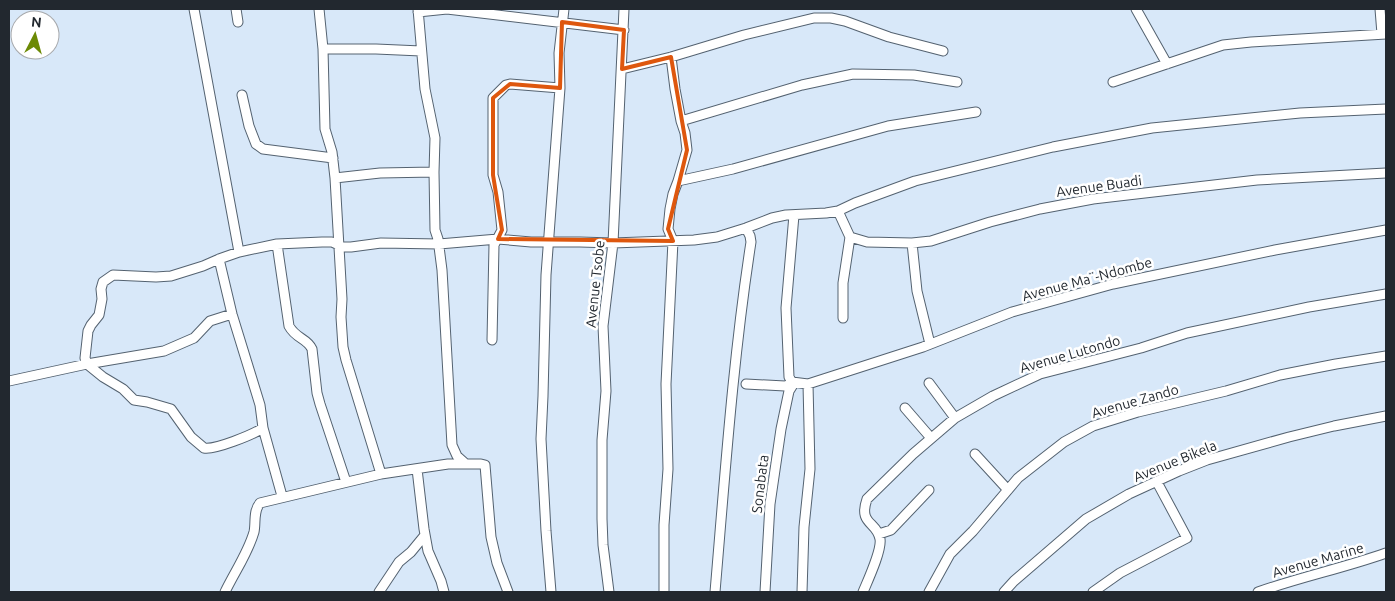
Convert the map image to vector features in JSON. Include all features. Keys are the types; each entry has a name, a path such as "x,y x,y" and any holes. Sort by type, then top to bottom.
{"street":[{"path":"194,9 238,252"},
{"path":"236,9 238,22"},
{"path":"319,9 323,49 325,129 333,158 340,245 343,348 381,474"},
{"path":"551,592 541,439 544,396 545,293 560,88 559,52 564,9"},
{"name":"Avenue Tsobe","path":"609,592 602,519 602,440 606,391 603,326 614,243 624,9"},
{"path":"1136,9 1167,64"},
{"path":"1113,82 1223,45 1384,34 1380,9"},
{"path":"448,464 453,449 442,270 439,244 435,230 435,138 425,89 418,10 483,11 624,30"},
{"path":"622,69 671,58 744,35 814,18 831,18 846,21 889,37 943,51"},
{"path":"323,49 421,51"},
{"path":"664,592 664,525 668,469 666,384 673,241 668,229 672,194 687,150 685,133 680,121 671,58"},
{"path":"680,121 802,85 853,74 914,75 958,82"},
{"path":"492,340 494,245 502,230 498,192 493,175 493,98 506,85 510,84 560,88"},
{"path":"242,95 249,126 256,144 262,149 333,158"},
{"path":"263,428 228,442 204,448 191,438 171,409 134,400 123,389 103,377 87,364 85,358 88,331 99,315 102,300 102,282 114,275 165,277 203,266 238,252 277,244 332,242 351,247 381,243 439,244 498,239 532,242 614,243 694,240 717,237 772,218 786,215 826,213 838,210 915,181 1053,147 1152,128 1300,113 1386,109"},
{"path":"678,181 733,170 888,126 976,112"},
{"path":"335,178 380,173 434,172"},
{"name":"Avenue Buadi","path":"850,237 867,242 912,244 931,241 990,222 1040,209 1093,199 1256,180 1386,173"},
{"path":"838,210 850,237 843,283 843,318"},
{"path":"794,215 786,308 788,377 799,383 810,469 804,527 802,592"},
{"path":"715,592 745,278 751,242 746,228"},
{"name":"Avenue Ma¨-Ndombe","path":"746,384 784,386 850,372 930,344 1012,312 1113,284 1275,250 1386,230"},
{"path":"277,244 289,326 293,333 311,345 317,393 346,482"},
{"path":"912,244 917,291 930,344"},
{"path":"219,259 232,314 260,405 263,428 282,496"},
{"name":"Avenue Lutondo","path":"879,534 865,517 864,509 867,500 931,438 955,418 993,396 1040,374 1141,348 1188,333 1309,307 1386,294"},
{"path":"9,381 87,364 152,354 194,338 210,321 232,314"},
{"name":"Avenue Zando","path":"929,592 950,554 973,531 1018,478 1064,442 1093,426 1138,412 1280,376 1386,356"},
{"name":"Sonabata","path":"766,592 770,504 781,429 789,391 799,383"},
{"path":"930,383 955,418"},
{"path":"905,408 931,438"},
{"name":"Avenue Bikela","path":"1004,592 1020,575 1086,520 1129,494 1207,460 1334,426 1386,416"},
{"path":"453,449 457,456 466,464"},
{"path":"975,454 1008,490"},
{"path":"225,592 251,540 257,506 260,503 282,496 381,474 448,464 485,465 491,537 508,592"},
{"path":"417,469 428,551 441,580 444,592"},
{"path":"1094,592 1120,573 1187,538 1157,482"},
{"path":"863,592 880,545 879,534 891,530 929,490"},
{"path":"379,592 398,562 411,552 425,535"},
{"name":"Avenue Marine","path":"1258,592 1292,580 1364,561 1386,553"}],"highlighted area":[{"path":"562,22 624,30 622,69 671,57 687,150 668,229 673,241 498,239 502,230 493,175 493,98 510,84 560,88"}]}
